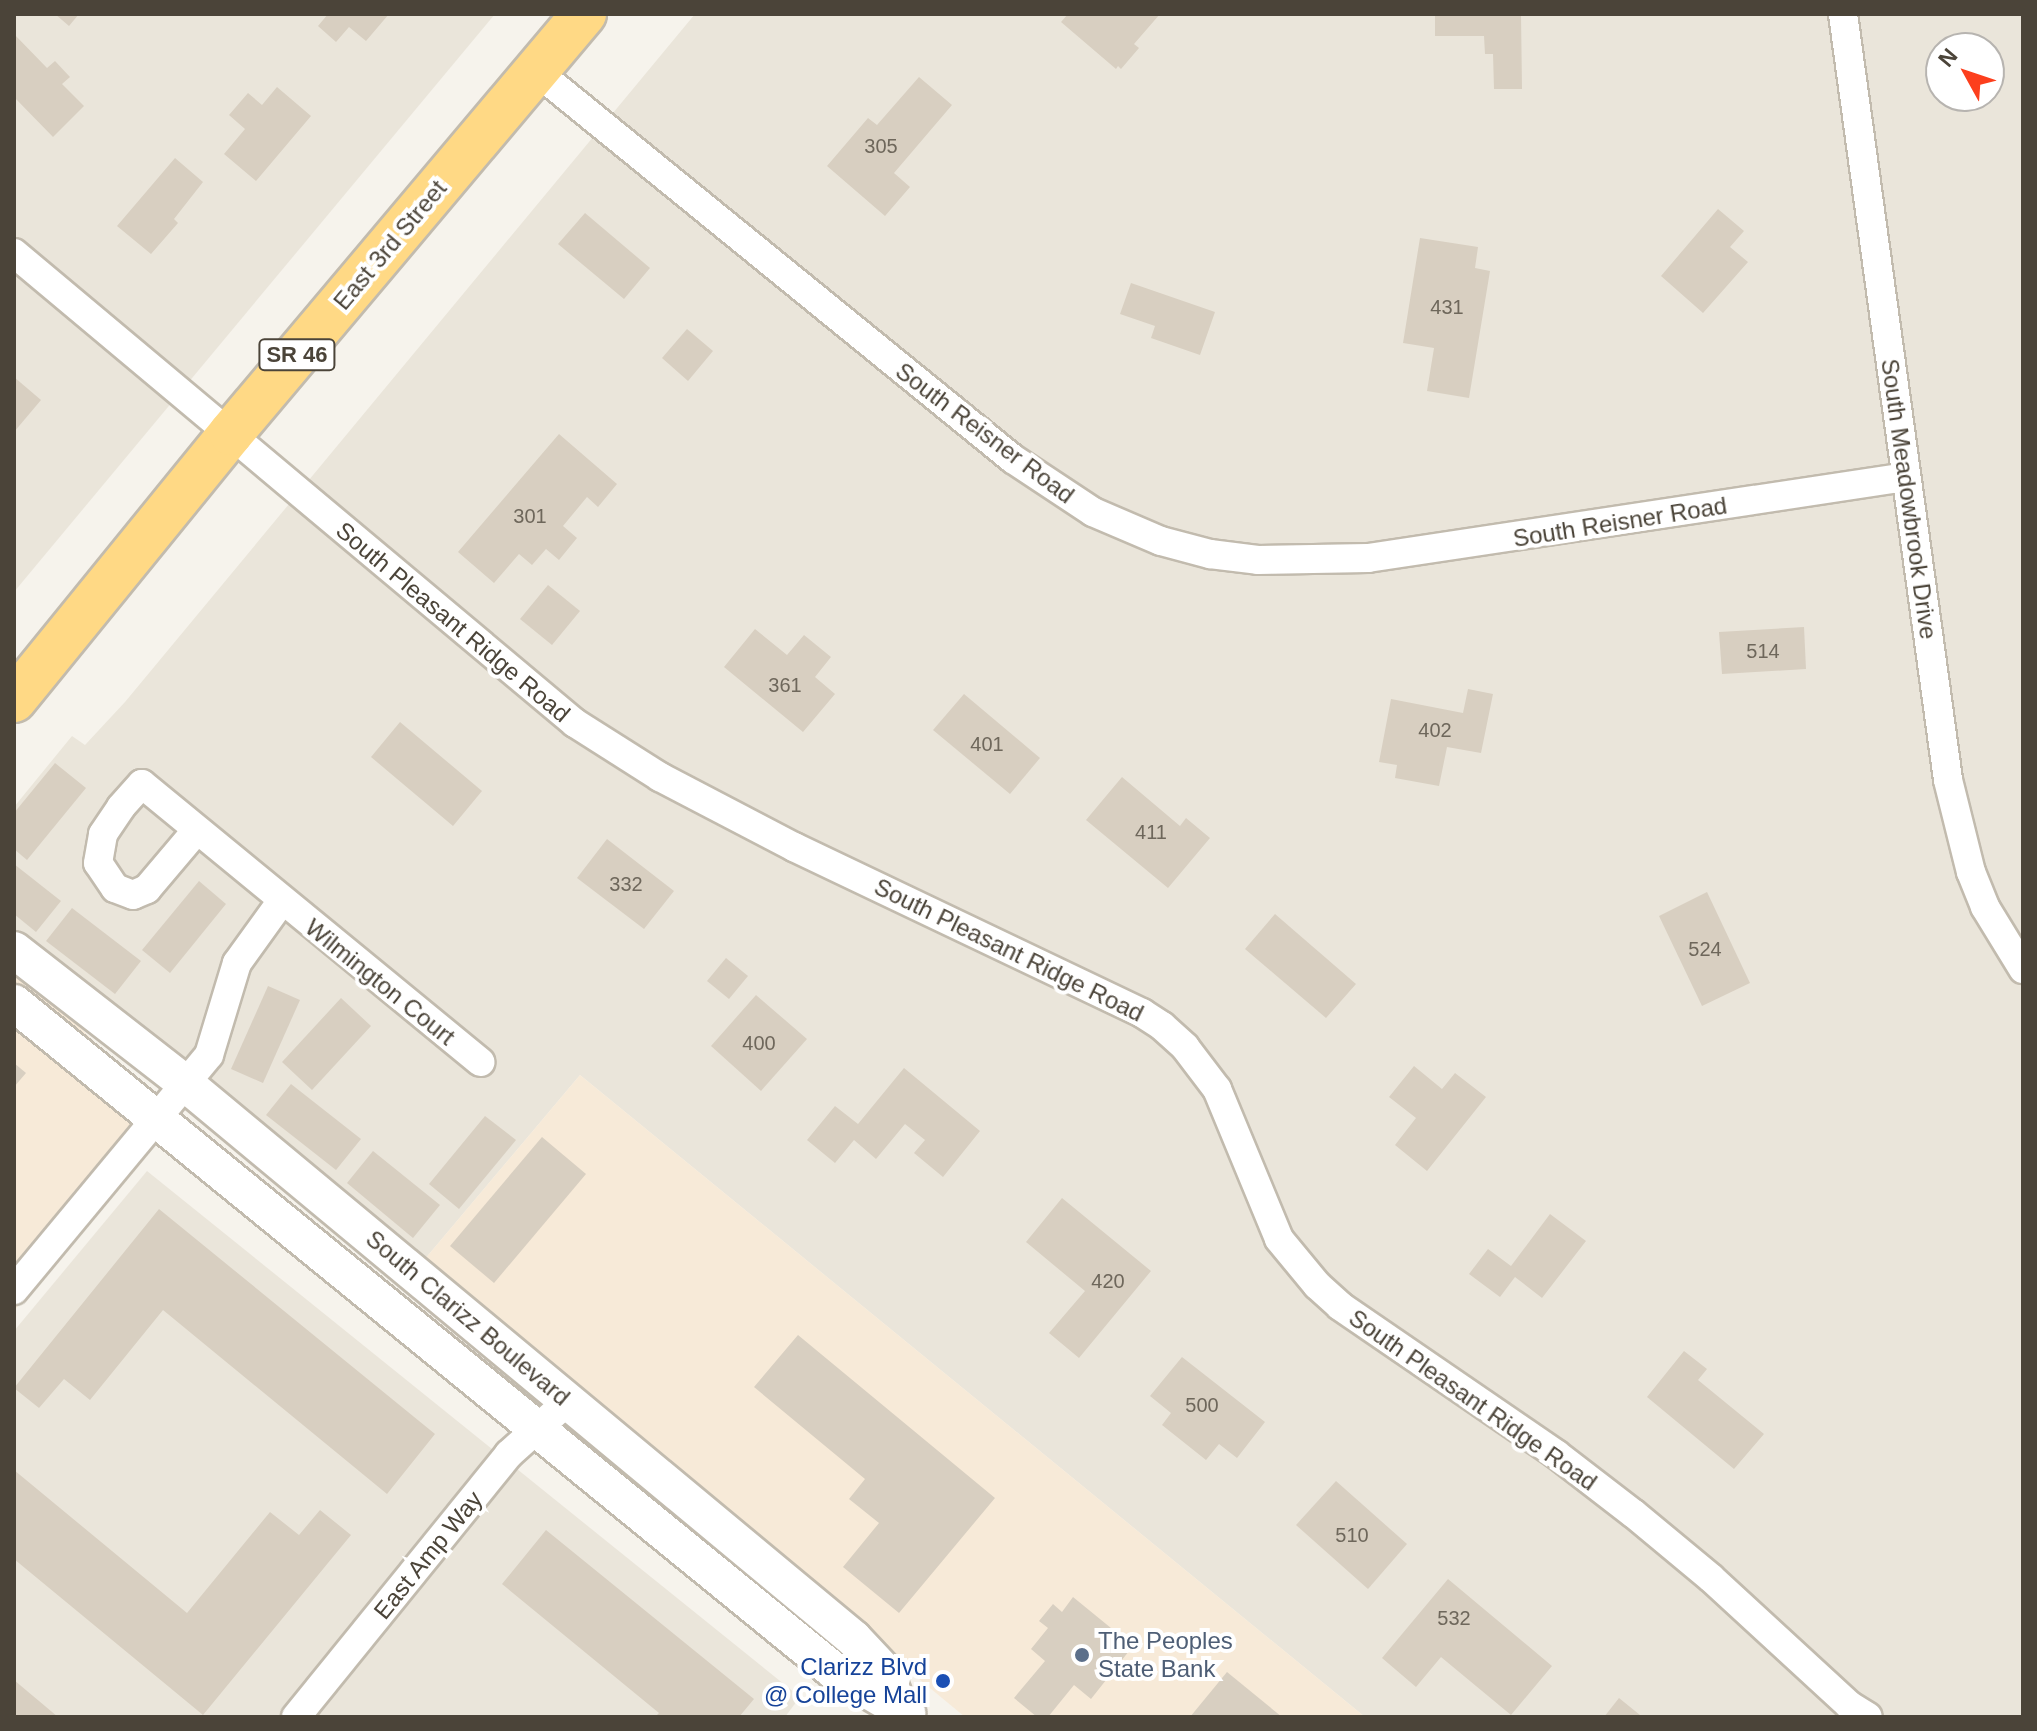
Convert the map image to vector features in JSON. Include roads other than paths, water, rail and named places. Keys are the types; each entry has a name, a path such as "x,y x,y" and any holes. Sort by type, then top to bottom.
{"highway":[{"name":"East 3rd Street","path":"14,700 231,433 584,14"}],"street":[{"name":"South Meadowbrook Drive","path":"1843,14 1948,780 1958,825 1985,907 2023,969"},
{"name":"South Reisner Road","path":"536,71 1013,459 1093,512 1161,541 1210,554 1258,560 1368,558 1906,477"},
{"name":"South Pleasant Ridge Road","path":"14,253 575,723 660,777 794,847 1142,1013 1162,1026 1185,1047 1217,1089 1273,1227 1317,1285 1340,1306 1556,1454 1612,1497 1711,1578 1849,1705 1868,1717"},
{"name":"Wilmington Court","path":"196,831 480,1062"},
{"name":"Wilmington Court","path":"14,1290 209,1055 237,963 281,902"},
{"name":"South Clarizz Boulevard","path":"14,950 186,1084 854,1639 885,1672 905,1711"},
{"name":"South Clarizz Boulevard","path":"14,1003 833,1670 868,1693 905,1711"},
{"name":"East Amp Way","path":"296,1717 509,1454 568,1401"}],"place":[{"name":"The Peoples State Bank","path":"1082,1655"},
{"name":"Clarizz Blvd @ College Mall","path":"943,1681"}]}
